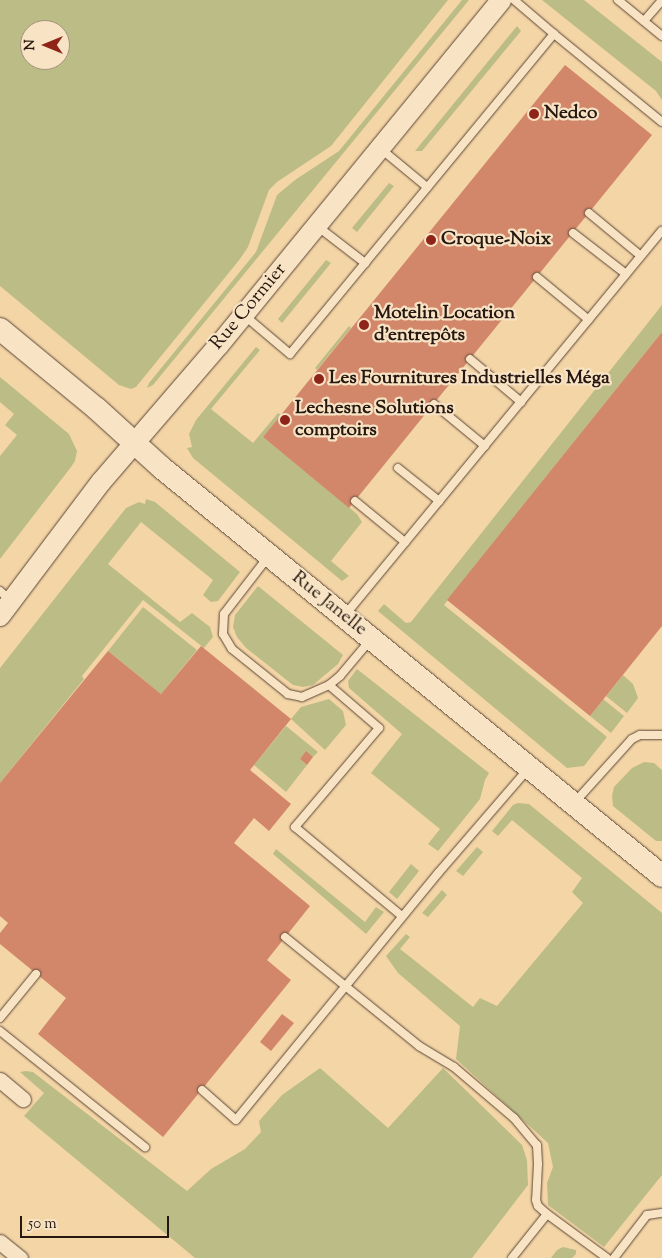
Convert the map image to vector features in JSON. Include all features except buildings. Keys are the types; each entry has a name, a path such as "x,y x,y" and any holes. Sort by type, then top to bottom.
{"main road":[{"name":"Rue Janelle","path":"1,331 96,408 134,444 269,556 662,875"}],"street":[{"name":"Rue Cormier","path":"4,603 95,490 244,315 381,149 501,0"},
{"path":"0,1080 23,1099"},
{"path":"0,1242 20,1258"}],"lane":[{"path":"514,0 662,122"},
{"path":"618,0 662,36"},
{"path":"644,22 662,0"},
{"path":"244,315 290,354 554,34"},
{"path":"381,149 427,187"},
{"path":"589,213 641,256"},
{"path":"317,226 364,263"},
{"path":"344,617 662,231"},
{"path":"573,232 626,274"},
{"path":"537,277 588,320"},
{"path":"470,359 521,402"},
{"path":"434,404 485,446"},
{"path":"398,468 439,501"},
{"path":"355,501 406,542"},
{"path":"269,556 227,609 222,622 225,640 232,649 288,694 302,697 329,685 371,639"},
{"path":"329,685 379,728 295,827 402,916"},
{"path":"574,804 632,739 640,735 662,735"},
{"path":"202,1090 236,1120 402,916 529,767"},
{"path":"285,937 419,1046 454,1067 514,1118 533,1139 538,1153 536,1200 538,1206 607,1258"},
{"path":"0,1018 36,974"},
{"path":"0,1031 144,1147"},
{"path":"614,1258 647,1215 662,1213"},
{"path":"512,1258 547,1214"}],"green space":[{"path":"0,0 448,0 331,146 277,182 269,190 248,247 240,259 136,387 131,389 119,385 0,286"},
{"path":"462,0 469,0 153,385 147,388 149,383 256,252 277,195 295,180 339,151"},
{"path":"542,0 584,0 662,62 662,100 656,91"},
{"path":"517,26 521,31 422,151 415,151"},
{"path":"389,183 394,186 357,232 352,228"},
{"path":"326,260 331,263 282,323 278,319"},
{"path":"662,305 662,332 444,605 607,737 584,766 567,768 378,611 384,604 406,623 411,622"},
{"path":"349,326 351,328 317,370 315,368"},
{"path":"256,347 260,350 211,409 253,443 278,413 281,415 263,437 357,514 362,522 331,561 349,576 342,581 193,458 187,448 192,447 189,434 196,420"},
{"path":"0,377 69,434 77,451 75,461 71,467 0,559 0,456 17,435 5,425 14,414 0,402"},
{"path":"146,499 155,502 240,572 218,601 211,602 203,595 213,580 141,522 108,564 180,622 192,613 210,627 213,637 204,648 143,600 82,676 84,679 0,783 0,668 126,508 139,502 145,504"},
{"path":"258,586 343,655 338,664 313,685 303,687 293,685 246,648 237,637 233,627 235,615"},
{"path":"143,607 197,650 161,694 108,651"},
{"path":"357,669 489,773 480,799 438,851 428,844 440,829 371,773 402,734 349,688 348,681"},
{"path":"623,675 633,684 638,698 627,713 606,696"},
{"path":"329,699 343,711 346,725 325,750 291,719 301,707"},
{"path":"603,699 624,716 611,733 590,716"},
{"path":"286,726 318,752 313,757 306,752 300,759 307,765 286,792 254,765"},
{"path":"644,762 654,763 662,770 662,841 656,841 613,806 612,796 614,787 632,768"},
{"path":"518,803 529,804 662,913 662,1175 604,1247 548,1205 547,1183 553,1167 548,1143 456,1059 460,1026 398,973 386,956 406,934 410,937 400,949 473,1007 480,998 497,1006 583,903 572,892 582,878 512,820 498,836 492,831 513,805"},
{"path":"477,847 483,852 463,876 456,871"},
{"path":"276,849 365,922 376,907 384,912 366,934 273,854"},
{"path":"411,864 419,871 397,899 389,892"},
{"path":"442,890 447,895 428,917 422,913"},
{"path":"320,1068 388,1128 443,1068 522,1145 527,1160 528,1185 472,1258 195,1258 24,1116 44,1093 20,1072 33,1072 187,1191 211,1169 245,1149 261,1132 259,1121 282,1095"},
{"path":"563,1247 576,1250 576,1254 572,1258 551,1258 557,1250"}],"place":[{"name":"Nedco","path":"534,114"},
{"name":"Croque-Noix","path":"431,240"},
{"name":"Motelin Location d'entrepôts","path":"364,325"},
{"name":"Les Fournitures Industrielles Méga","path":"319,379"},
{"name":"Lechesne Solutions comptoirs","path":"285,420"}]}
